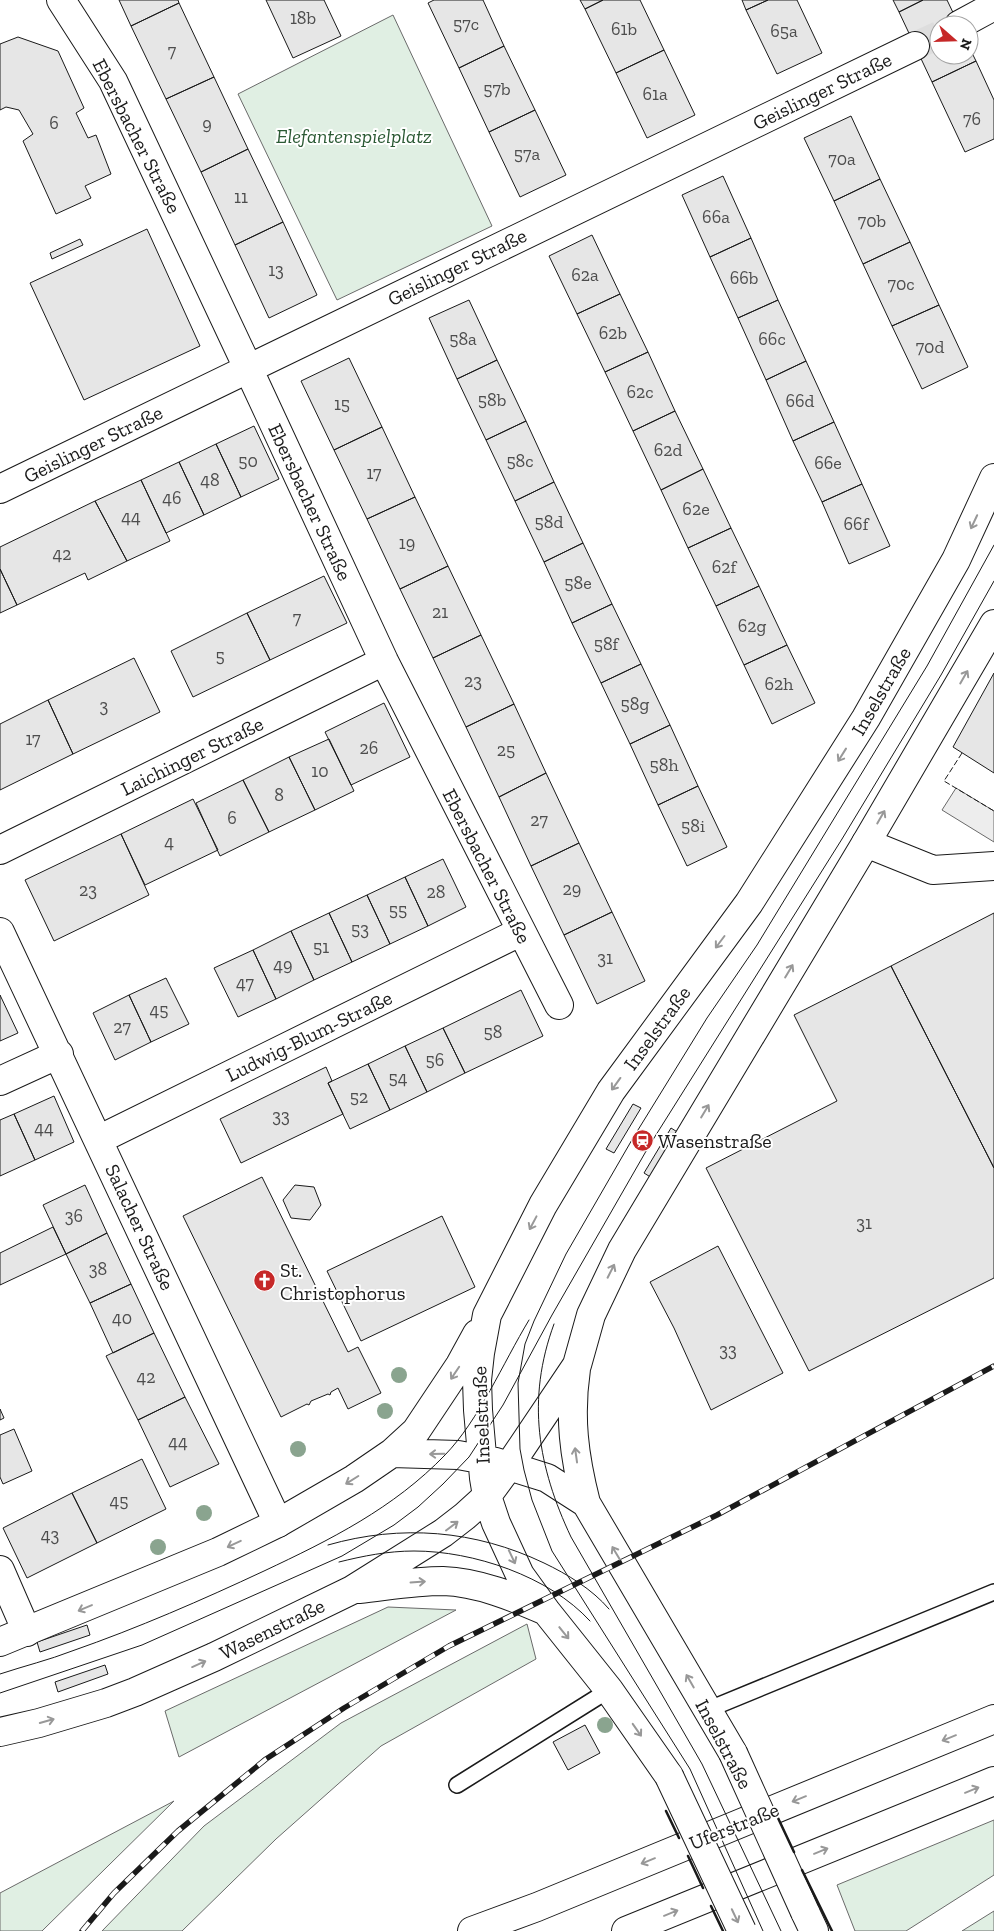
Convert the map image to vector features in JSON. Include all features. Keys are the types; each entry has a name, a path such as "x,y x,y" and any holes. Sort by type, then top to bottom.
{"main road":[{"name":"Ebersbacher Straße","path":"62,0 113,81 384,661 520,932 559,1005"},
{"path":"973,15 985,6"},
{"name":"Geislinger Straße","path":"0,490 915,46"},
{"name":"Inselstraße","path":"742,1931 669,1776 609,1690 520,1575 496,1523 487,1496 482,1459 477,1380 480,1353 487,1315 543,1205 611,1091 749,903 866,718 956,560 994,478"},
{"path":"994,624 866,843 933,870 994,866"},
{"name":"Laichinger Straße","path":"0,850 384,661"},
{"name":"Wasenstraße","path":"0,1732 66,1716 135,1692 223,1653 352,1590 443,1533 487,1496 577,1366 591,1315 627,1242 866,843"},
{"name":"Salacher Straße","path":"0,932 278,1523"},
{"name":"Ludwig-Blum-Straße","path":"98,1140 520,932"},
{"path":"0,1081 59,1054"},
{"path":"0,1642 218,1552 278,1523 354,1479 392,1453 416,1431 460,1366 487,1315"},
{"name":"Inselstraße","path":"577,1366 572,1398 572,1420 578,1470 586,1503 733,1753 809,1921"},
{"path":"392,1453 452,1454 482,1459 547,1478 586,1503"},
{"path":"0,1570 27,1632"},
{"path":"352,1590 413,1582 444,1581 500,1593 546,1610"},
{"name":"Uferstraße","path":"472,1931 537,1907 994,1719"},
{"path":"626,1931 994,1781"}],"lane":[{"path":"707,1710 994,1592"},
{"path":"457,1784 609,1690"}],"green space":[{"name":"Elefantenspielplatz","path":"393,15 492,226 337,300 238,94"},
{"path":"388,1607 456,1610 179,1757 165,1711"},
{"path":"527,1624 536,1659 381,1746 276,1839 182,1931 102,1931 204,1826 341,1723"},
{"path":"174,1801 42,1931 0,1931 0,1893"},
{"path":"994,1820 994,1875 906,1931 855,1931 837,1885"},
{"path":"994,1911 994,1931 962,1931"}],"shaded area":[{"path":"956,788 994,811 994,842 942,810"}],"building":[{"path":"119,0 178,0 179,3 131,26"},
{"path":"266,0 324,0 341,36 293,58"},
{"path":"434,0 483,0 504,46 459,68 428,3"},
{"path":"580,0 603,0 585,9"},
{"path":"603,0 640,0 664,50 616,73 585,9"},
{"path":"742,0 768,0 746,10"},
{"path":"768,0 797,0 822,53 777,74 746,10"},
{"path":"893,0 923,0 899,12"},
{"path":"923,0 947,0 954,15 929,15 929,65 968,65 932,82 899,12"},
{"path":"179,3 214,77 166,99 131,26"},
{"path":"18,37 58,51 84,108 76,113 88,138 96,135 111,174 85,186 91,198 56,214 23,141 33,134 19,110 6,107 0,110 0,44"},
{"path":"504,46 535,110 489,132 459,68"},
{"path":"664,50 695,115 647,138 616,73"},
{"path":"968,65 978,65 994,100 994,139 965,152 932,82"},
{"path":"214,77 248,149 201,172 166,99"},
{"path":"535,110 566,175 520,197 489,132"},
{"path":"851,116 880,179 834,201 804,138"},
{"path":"248,149 283,222 235,245 201,172"},
{"path":"723,176 751,238 710,257 682,195"},
{"path":"880,179 910,242 863,264 834,201"},
{"path":"283,222 317,295 269,318 235,245"},
{"path":"147,229 200,346 84,400 30,283"},
{"path":"592,235 620,294 577,314 549,256"},
{"path":"751,238 778,300 738,318 710,257"},
{"path":"80,239 83,245 52,259 50,253"},
{"path":"910,242 939,305 892,326 863,264"},
{"path":"620,294 648,352 605,372 577,314"},
{"path":"469,300 497,360 457,379 429,318"},
{"path":"778,300 806,361 766,380 738,318"},
{"path":"939,305 968,367 922,389 892,326"},
{"path":"648,352 675,411 633,431 605,372"},
{"path":"349,358 382,427 334,450 301,381"},
{"path":"497,360 526,421 486,440 457,379"},
{"path":"806,361 834,422 793,441 766,380"},
{"path":"675,411 703,469 661,490 633,431"},
{"path":"526,421 554,482 515,501 486,440"},
{"path":"834,422 862,484 822,502 793,441"},
{"path":"254,426 279,479 241,497 216,444"},
{"path":"382,427 415,497 367,519 334,450"},
{"path":"216,444 241,497 204,515 179,462"},
{"path":"179,462 204,515 166,533 141,480"},
{"path":"703,469 731,528 688,548 661,490"},
{"path":"141,480 170,541 127,561 95,501"},
{"path":"554,482 583,543 544,562 515,501"},
{"path":"862,484 890,546 849,564 822,502"},
{"path":"415,497 448,566 400,589 367,519"},
{"path":"95,501 127,561 88,580 85,573 17,605 0,569 0,547"},
{"path":"731,528 759,586 716,606 688,548"},
{"path":"583,543 612,604 572,623 544,562"},
{"path":"448,566 481,635 433,658 400,589"},
{"path":"0,569 17,605 0,613"},
{"path":"324,576 347,623 270,660 247,613"},
{"path":"759,586 787,645 744,665 716,606"},
{"path":"612,604 641,664 601,683 572,623"},
{"path":"247,613 270,660 193,697 171,651"},
{"path":"481,635 514,704 466,727 433,658"},
{"path":"787,645 815,703 772,724 744,665"},
{"path":"134,658 160,712 73,754 48,700"},
{"path":"641,664 670,725 630,744 601,683"},
{"path":"994,673 994,773 953,747"},
{"path":"48,700 73,754 0,790 0,724"},
{"path":"384,703 410,757 351,785 325,732"},
{"path":"514,704 546,773 499,797 466,727"},
{"path":"670,725 698,786 658,805 630,744"},
{"path":"329,739 354,791 315,810 289,757"},
{"path":"289,757 315,810 269,832 243,780"},
{"path":"546,773 579,843 531,866 499,797"},
{"path":"243,780 269,832 220,856 196,803"},
{"path":"698,786 727,847 687,866 658,805"},
{"path":"193,799 218,850 145,885 121,834"},
{"path":"121,834 149,895 54,941 25,880"},
{"path":"579,843 612,912 564,935 531,866"},
{"path":"443,859 466,907 428,926 405,877"},
{"path":"405,877 428,926 390,944 367,895"},
{"path":"367,895 390,944 352,962 329,913"},
{"path":"612,912 645,981 597,1004 564,935"},
{"path":"329,913 352,962 314,980 291,931"},
{"path":"994,913 994,1168 891,966"},
{"path":"291,931 314,980 276,999 253,950"},
{"path":"253,950 276,999 238,1017 214,968"},
{"path":"891,966 994,1168 994,1278 809,1371 706,1168 837,1101 794,1015"},
{"path":"166,978 189,1024 151,1042 129,995"},
{"path":"521,990 543,1036 465,1073 443,1028"},
{"path":"0,995 18,1033 0,1041"},
{"path":"129,995 151,1042 115,1060 93,1013"},
{"path":"443,1028 465,1073 427,1092 405,1046"},
{"path":"405,1046 427,1092 390,1110 368,1064"},
{"path":"368,1064 390,1110 350,1129 328,1083"},
{"path":"326,1067 332,1081 328,1083 343,1114 241,1163 220,1119"},
{"path":"54,1096 74,1142 35,1160 14,1114"},
{"path":"633,1104 641,1108 614,1153 606,1149"},
{"path":"14,1114 35,1160 0,1176 0,1120"},
{"path":"671,1128 679,1133 652,1178 644,1173"},
{"name":"St. Christophorus","path":"262,1177 348,1352 358,1347 381,1393 348,1409 338,1388 331,1392 330,1395 328,1394 311,1401 309,1405 307,1404 281,1417 183,1216"},
{"path":"85,1185 107,1233 66,1254 43,1205"},
{"path":"295,1185 314,1187 321,1205 310,1220 291,1218 283,1200"},
{"path":"442,1216 475,1287 361,1341 327,1271"},
{"path":"53,1227 66,1254 0,1285 0,1253"},
{"path":"107,1233 131,1284 90,1303 66,1254"},
{"path":"718,1246 783,1373 711,1410 674,1328 650,1282"},
{"path":"131,1284 154,1333 113,1353 90,1303"},
{"path":"154,1333 185,1397 138,1420 106,1356"},
{"path":"185,1397 219,1464 170,1487 138,1420"},
{"path":"0,1409 4,1418 0,1420"},
{"path":"14,1429 32,1471 3,1484 0,1477 0,1435"},
{"path":"142,1459 166,1509 97,1543 72,1493"},
{"path":"72,1493 97,1543 27,1578 3,1528"},
{"path":"87,1625 90,1635 40,1652 37,1642"},
{"path":"105,1665 108,1674 58,1692 55,1682"},
{"path":"585,1725 600,1753 568,1770 553,1742"}],"tunnel":[{"path":"915,46 929,40"}],"tram line":[{"path":"763,1931 690,1769 552,1551 532,1500 524,1470 520,1449 518,1383 525,1344 566,1254 633,1138 707,1018 757,945 927,666 994,545"},
{"path":"0,1693 142,1645 342,1556 394,1525 418,1507 469,1457 503,1405 552,1315 649,1146 842,839 941,675 994,581"},
{"path":"0,1674 97,1642 193,1603 337,1535 383,1507 425,1474 457,1441 480,1408 529,1320"},
{"path":"554,1324 545,1352 538,1406 540,1433 550,1485 571,1537 702,1764 781,1931"},
{"path":"328,1545 355,1538 383,1534 438,1534 465,1537 491,1543 544,1563 579,1583 609,1609"},
{"path":"339,1562 376,1554 414,1551 437,1552 485,1561 509,1569 554,1591 590,1621"}],"railway":[{"path":"82,1931 114,1893 178,1831 266,1759 344,1708 449,1646 717,1515 994,1366"}],"fence":[{"path":"962,753 944,781 994,811"}],"wall":[{"path":"666,1811 679,1838"},
{"path":"778,1818 794,1852"},
{"path":"688,1856 703,1888"},
{"path":"802,1870 832,1931"},
{"path":"711,1906 723,1931"}],"place":[{"name":"Wasenstraße","path":"642,1141"},
{"name":"St. Christophorus","path":"264,1281"}]}
